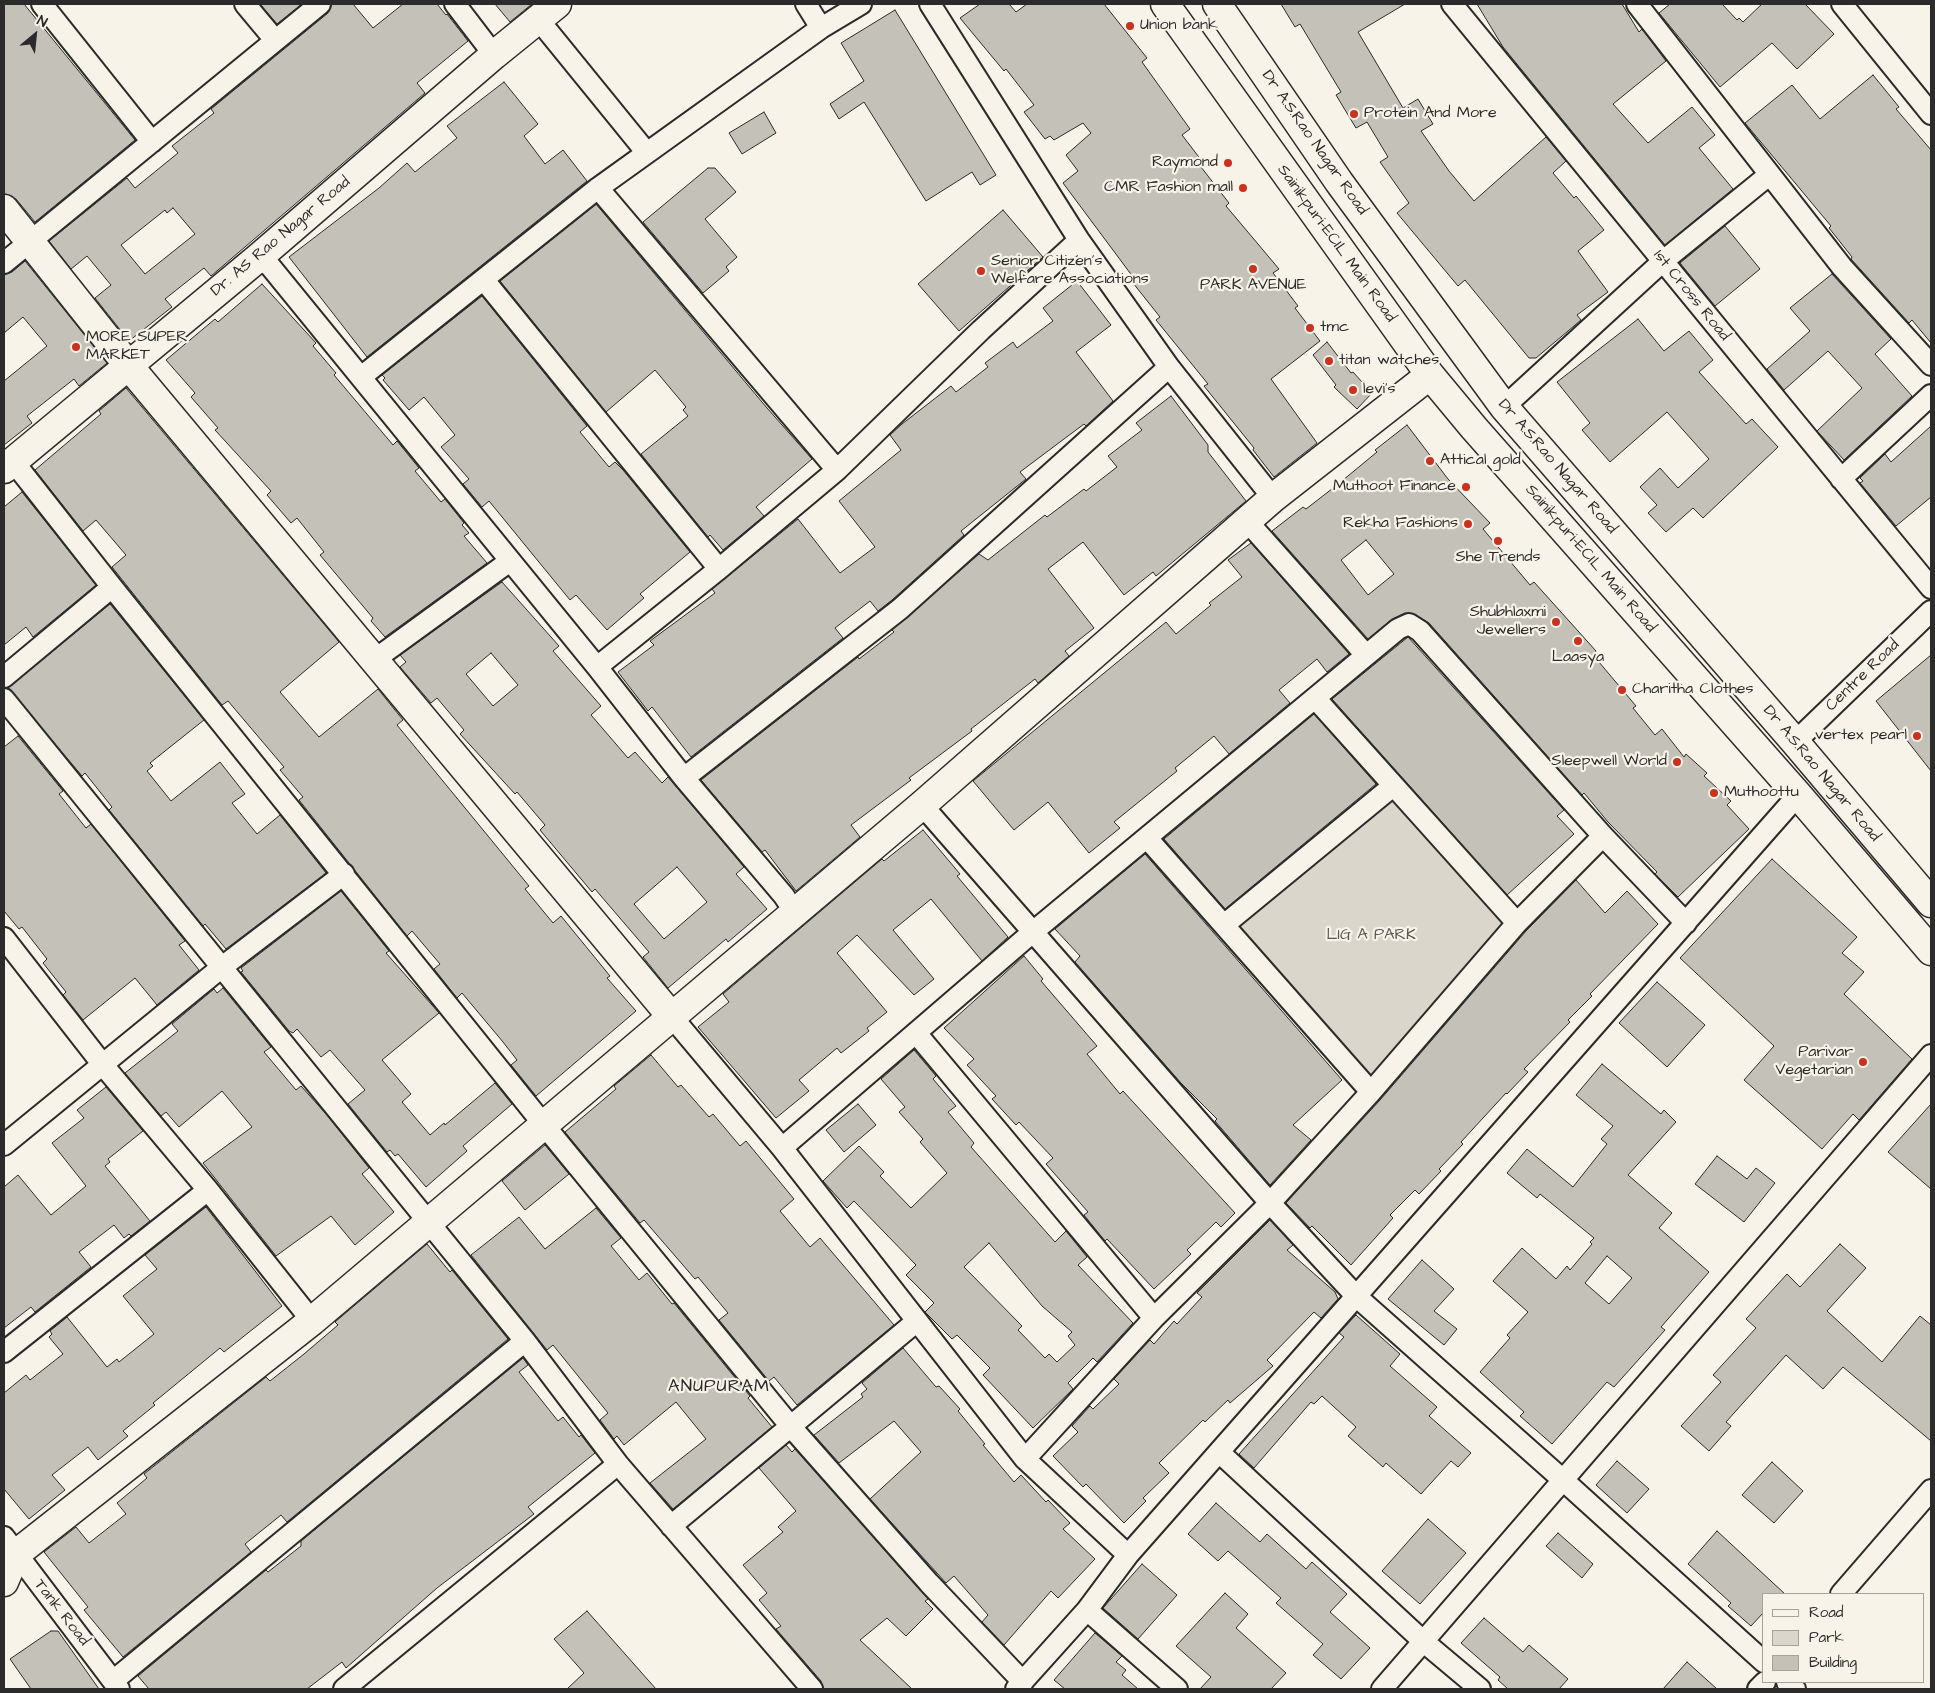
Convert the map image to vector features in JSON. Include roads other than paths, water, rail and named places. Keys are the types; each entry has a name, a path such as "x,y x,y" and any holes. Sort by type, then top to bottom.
{"street":[{"path":"42,4 152,142"},
{"path":"245,4 276,40"},
{"path":"4,263 320,4"},
{"path":"455,4 494,55"},
{"path":"806,4 821,28"},
{"path":"361,377 598,188 821,28 861,4"},
{"path":"930,4 1079,240 1169,367 1273,498"},
{"name":"Sainikpuri-ECIL Main Road","path":"1166,4 1430,375 1474,428 1798,796 1931,951"},
{"name":"1st Cross Road","path":"1452,4 1931,588"},
{"path":"1637,4 1842,268 1931,365"},
{"path":"1842,4 1931,114"},
{"name":"Dr A.S.Rao Nagar Road","path":"1226,7 1339,182 1504,407 1795,742 1931,903"},
{"path":"548,12 647,153"},
{"name":"Dr. AS Rao Nagar Road","path":"9,465 258,258 494,55 548,12"},
{"path":"1504,407 1662,262 1769,175"},
{"path":"1307,203 1339,182"},
{"path":"598,188 836,470"},
{"path":"4,210 128,365 782,1148 1025,1459 1128,1555"},
{"path":"597,667 719,569 836,470 981,330 1079,240"},
{"path":"258,258 270,266 361,377 597,667 684,778 784,896 794,913"},
{"path":"484,280 719,569"},
{"path":"684,778 900,610 1169,367"},
{"path":"4,1582 10,1546 312,1321 922,805 1273,498 1430,375"},
{"path":"1841,478 1931,395"},
{"path":"9,465 112,588 544,1125 792,1428 1020,1686 1087,1610 1128,1555 1798,796"},
{"path":"1247,521 1366,655"},
{"path":"374,660 510,561"},
{"path":"4,676 112,588"},
{"name":"Centre Road","path":"1795,742 1931,611"},
{"path":"782,1148 1034,931 1366,655 1398,629 1409,624 1420,631 1603,836 1686,923"},
{"path":"1315,698 1517,923"},
{"path":"4,699 428,1224 525,1341 618,1464 812,1689"},
{"path":"1224,925 1393,786"},
{"path":"922,805 1270,1203 1356,1296 1762,1660"},
{"path":"1025,1459 1154,1318 1270,1203 1371,1092 1517,923 1603,836"},
{"path":"1147,838 1371,1092"},
{"path":"4,1145 222,968 344,874"},
{"path":"4,938 103,1065 208,1190 312,1321"},
{"path":"916,1033 1154,1318"},
{"path":"1382,1689 1931,1055"},
{"path":"4,1352 208,1190"},
{"path":"671,1526 792,1428 916,1321"},
{"path":"116,1685 525,1341"},
{"path":"1219,1452 1424,1642 1480,1689"},
{"path":"344,1689 618,1464"},
{"path":"1842,1593 1931,1490"},
{"name":"Tank Road","path":"10,1546 116,1685"},
{"path":"1087,1610 1177,1689"}],"place":[{"name":"Union bank","path":"1130,26"},
{"name":"Protein And More","path":"1354,114"},
{"name":"Raymond","path":"1228,163"},
{"name":"CMR Fashion mall","path":"1243,188"},
{"name":"PARK AVENUE","path":"1253,269"},
{"name":"Senior Citizen's Welfare Associations","path":"981,271"},
{"name":"tmc","path":"1310,328"},
{"name":"MORE SUPER MARKET","path":"76,347"},
{"name":"titan watches","path":"1329,361"},
{"name":"levi's","path":"1353,390"},
{"name":"Attical gold","path":"1430,461"},
{"name":"Muthoot Finance","path":"1466,487"},
{"name":"Rekha Fashions","path":"1468,524"},
{"name":"She Trends","path":"1498,541"},
{"name":"Shubhlaxmi Jewellers","path":"1556,622"},
{"name":"Laasya","path":"1578,641"},
{"name":"Charitha Clothes","path":"1622,690"},
{"name":"vertex pearl","path":"1917,736"},
{"name":"Sleepwell World","path":"1677,762"},
{"name":"Muthoottu","path":"1714,793"},
{"name":"Parivar Vegetarian","path":"1863,1062"}],"district":[{"name":"ANUPURAM","path":"719,1387"}],"park label":[{"name":"LIG A PARK","path":"1371,936"}]}
